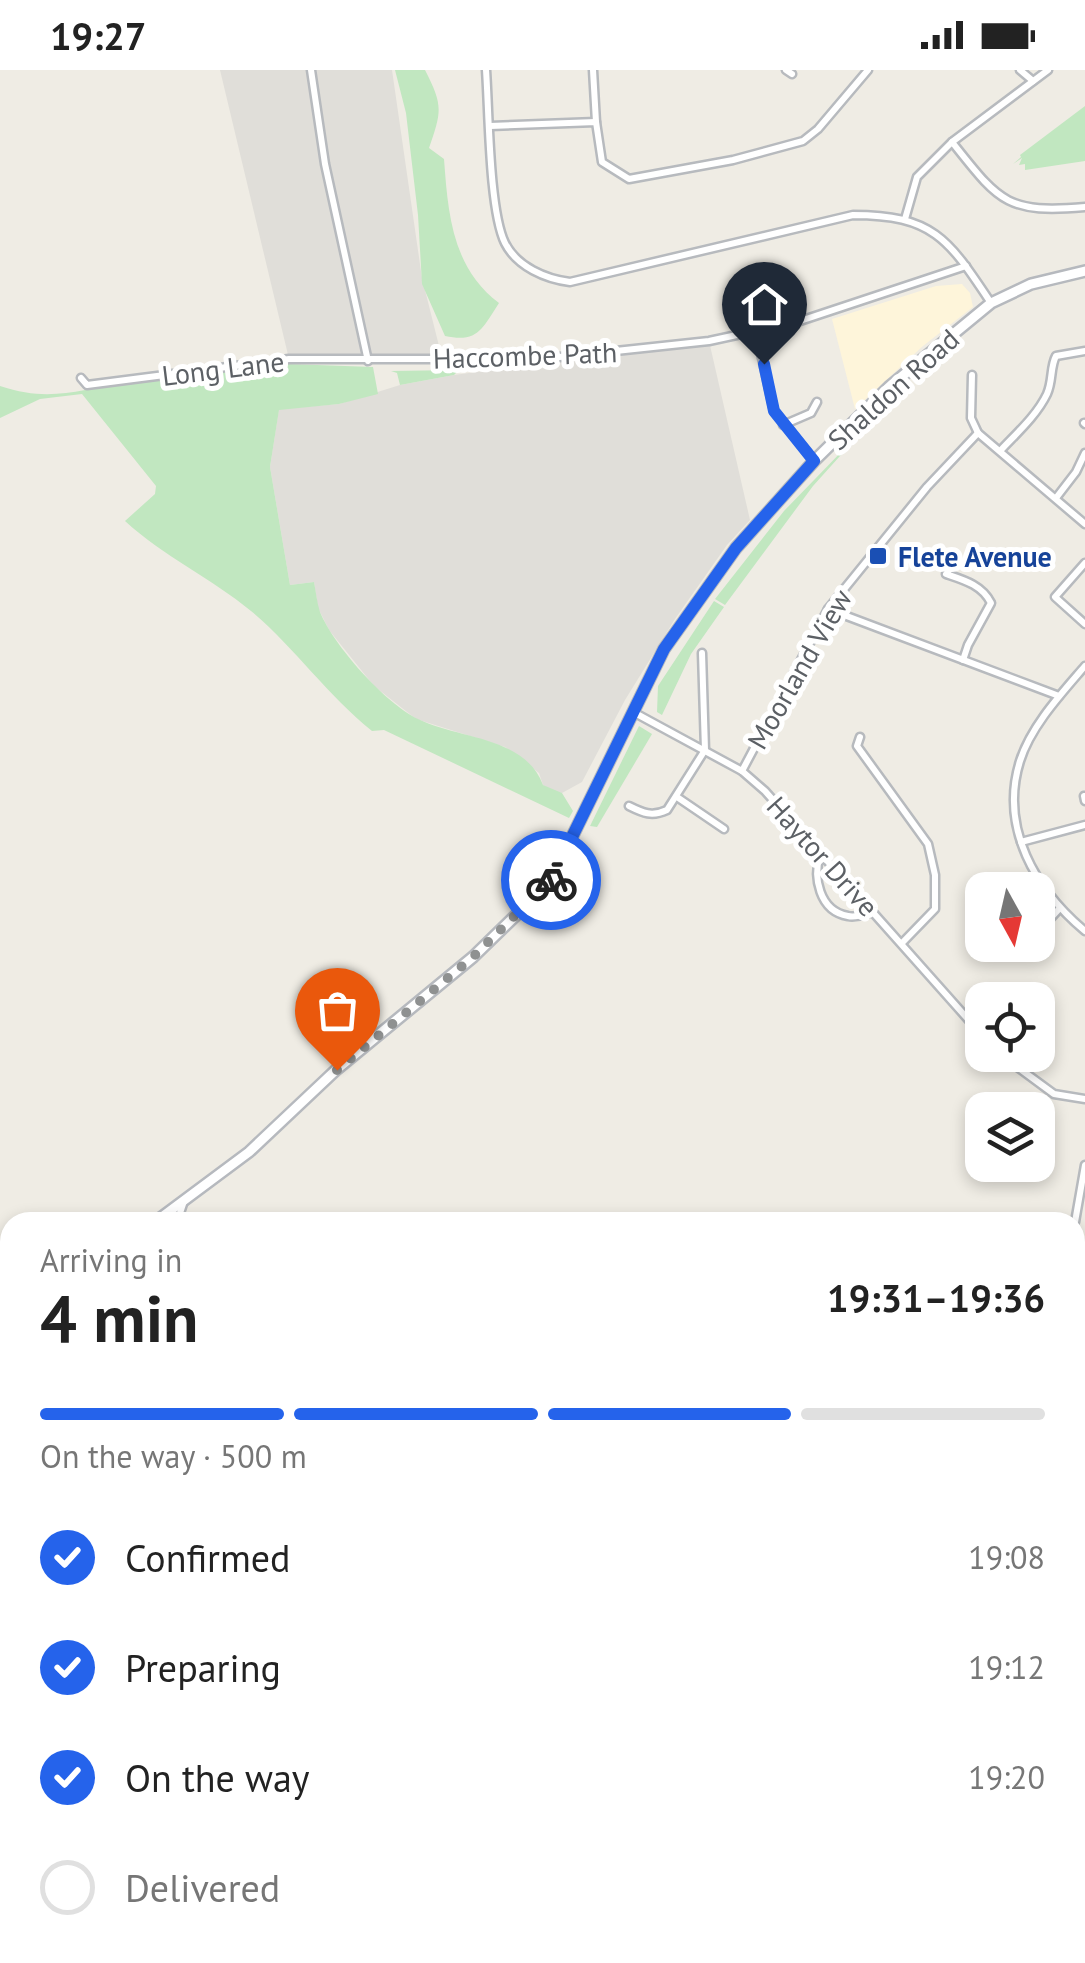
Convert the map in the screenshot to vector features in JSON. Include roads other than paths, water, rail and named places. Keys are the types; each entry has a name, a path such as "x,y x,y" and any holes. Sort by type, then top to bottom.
{"street":[{"path":"311,70 325,164 368,361"},
{"path":"486,70 499,223 513,255 536,272 570,282 853,215 921,224 942,238 991,303"},
{"path":"593,70 602,162 629,180 733,160 803,141 868,70"},
{"path":"1020,70 1033,81"},
{"path":"904,219 916,176 952,142 1048,70"},
{"path":"490,126 596,122"},
{"path":"952,142 992,192 1017,207 1085,206"},
{"name":"Haccombe Path","path":"368,361 541,359 709,340 797,322 966,266"},
{"name":"Shaldon Road","path":"170,1212 249,1152 337,1070 473,957 550,882 664,649 736,548 814,461 889,387 991,303 1031,284 1085,271"},
{"path":"759,345 774,411 814,461"},
{"path":"1002,450 1042,404 1056,356 1085,351"},
{"name":"Long Lane","path":"81,378 87,385 289,359 368,361"},
{"path":"972,375 971,418 978,433 1085,524"},
{"path":"783,425 811,413 817,402"},
{"name":"Moorland View","path":"742,771 828,609 927,487 978,433"},
{"path":"1056,498 1076,472 1085,452"},
{"path":"1085,563 1056,597 1085,624"},
{"path":"954,564 946,574 972,582 991,603 964,660"},
{"path":"828,609 1059,696"},
{"path":"629,806 645,814 667,810 705,750 702,653"},
{"path":"1085,666 1059,696 1020,762 1014,810 1020,842 1033,873 1059,909 1085,931"},
{"name":"Haytor Drive","path":"635,713 742,771 765,791 965,1015"},
{"path":"860,737 857,746 928,844 935,875 935,909 903,942"},
{"path":"677,797 724,828"},
{"path":"1020,842 1085,825"},
{"path":"820,854 814,874 819,892 837,912 850,917 873,912"},
{"path":"1055,913 1059,909"},
{"path":"1024,1072 1054,1094 1085,1099"},
{"path":"1082,1196 1085,1166"},
{"path":"180,1212 184,1201"}],"place":[{"name":"Flete Avenue","path":"878,556"}]}
